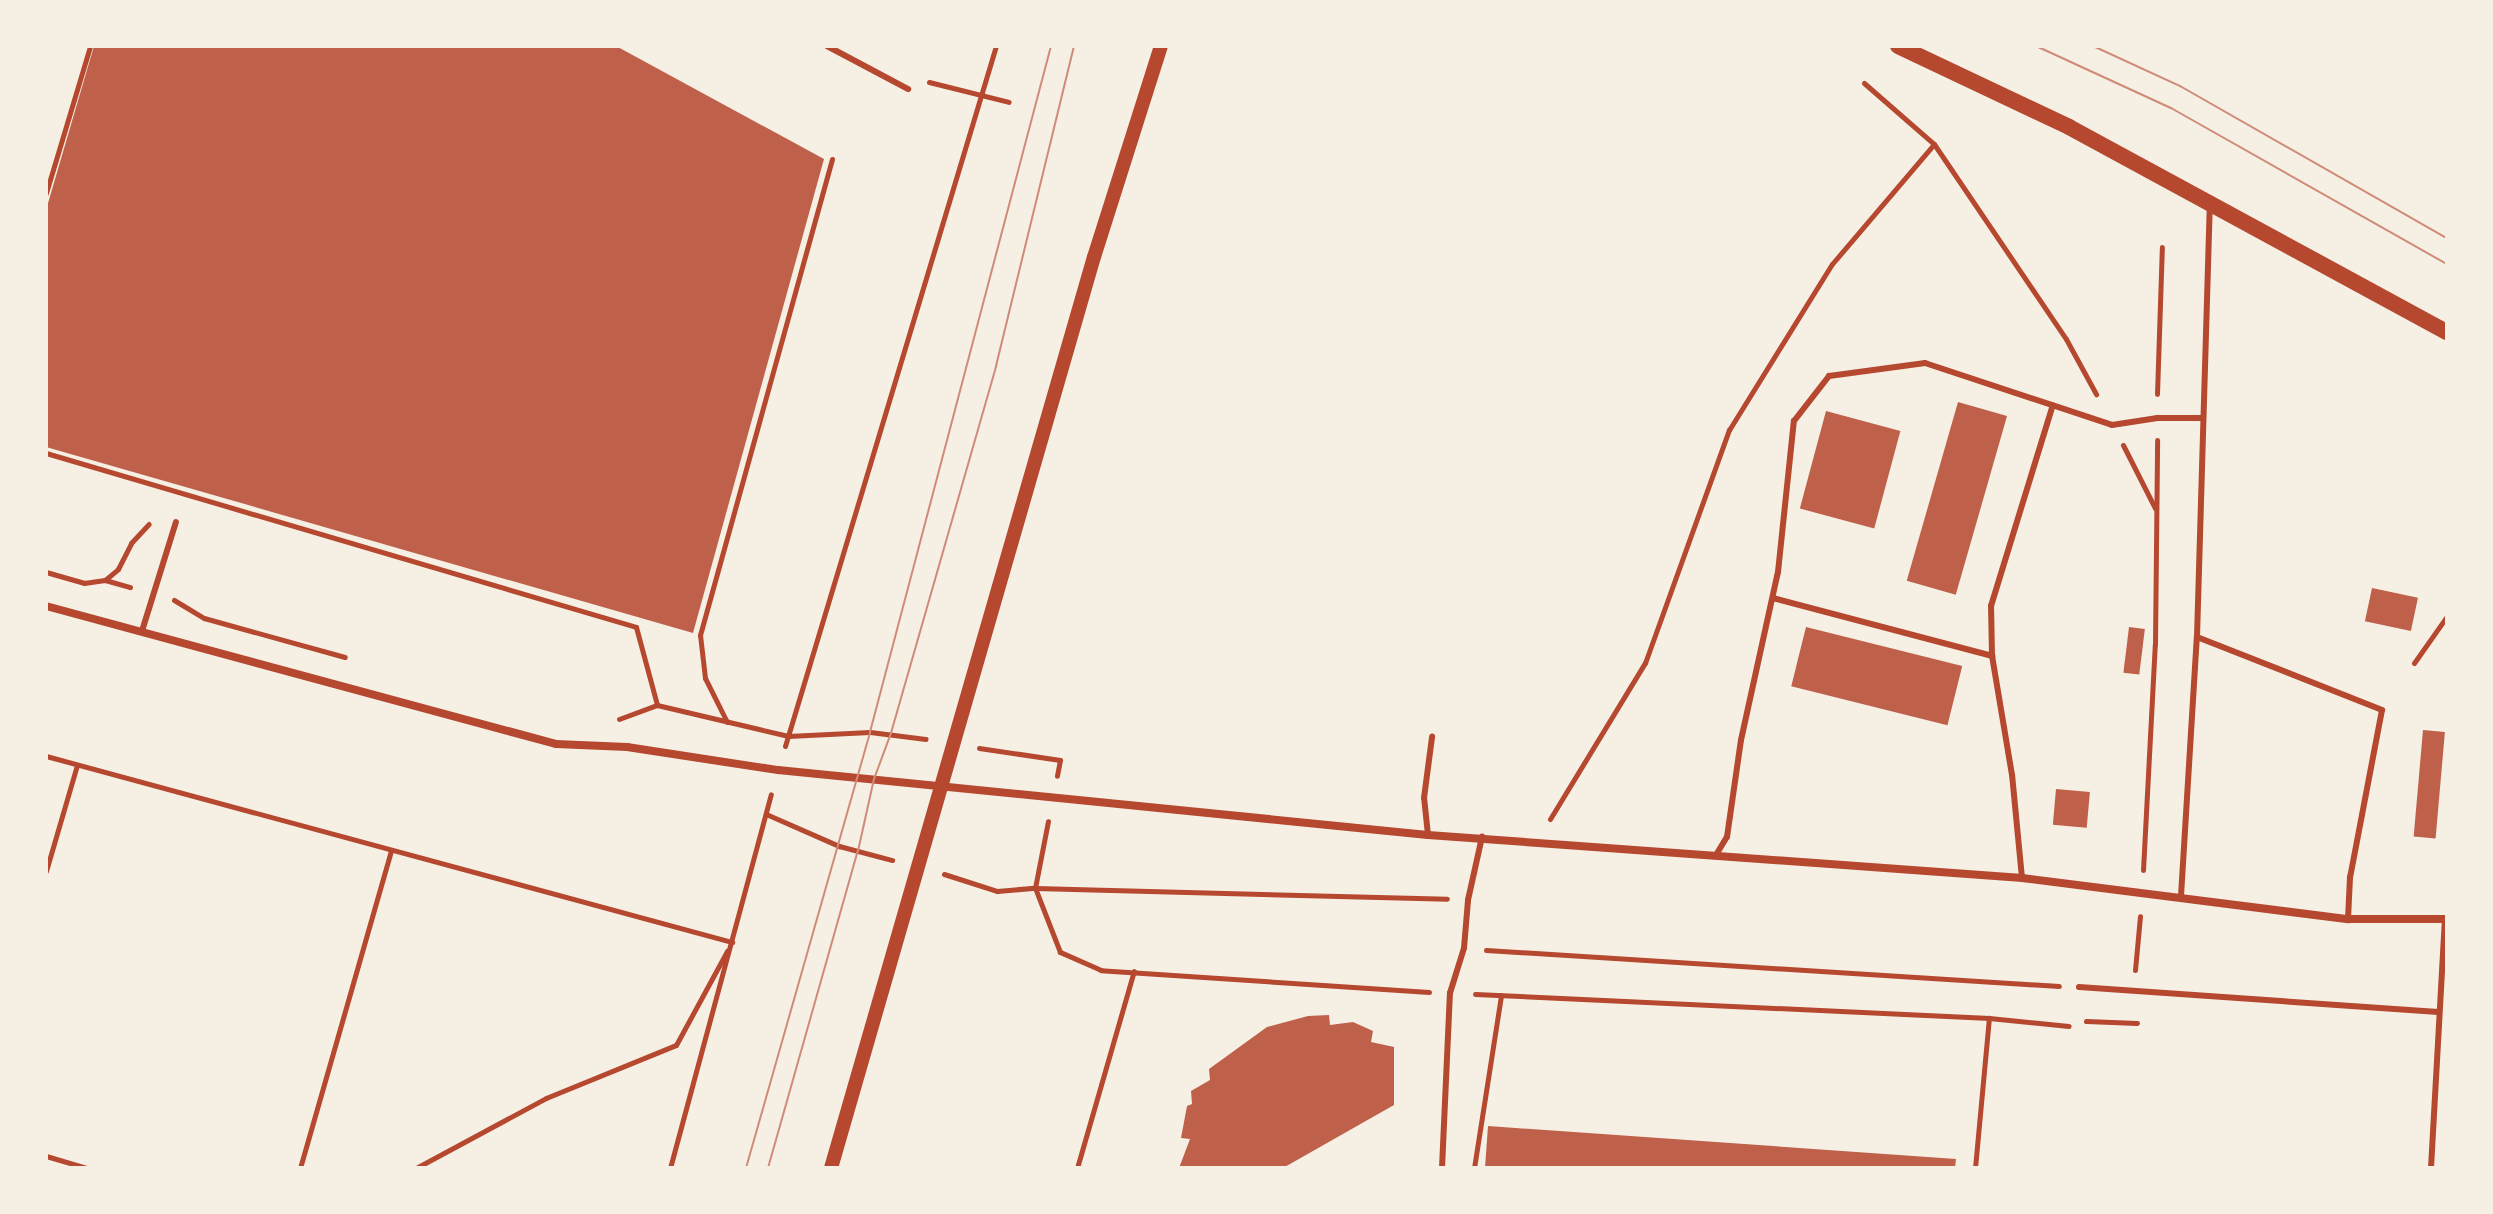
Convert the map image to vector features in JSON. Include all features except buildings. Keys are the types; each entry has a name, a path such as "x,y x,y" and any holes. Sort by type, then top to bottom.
{"main road":[{"path":"1898,46 2069,127 2444,331"}],"street":[{"path":"831,1168 1094,257 1161,46"},
{"path":"46,606 556,744 627,747 778,770 1428,835 2022,878 2348,919 2446,918"}],"lane":[{"path":"827,46 908,89"},
{"path":"2181,896 2197,637 2201,418 2210,202"},
{"path":"1716,855 1727,837 1741,740 1773,598 1794,421 1829,376 1925,363 2112,425 2157,418 2201,418"},
{"path":"2022,878 2012,775 1992,656 1991,606 2053,405"},
{"path":"142,631 151,593 176,522"},
{"path":"1773,598 1992,656"},
{"path":"2197,637 2382,710 2350,877 2348,919"},
{"path":"1428,835 1424,798 1432,737"},
{"path":"1442,1168 1450,993 1464,948 1468,900 1482,837"},
{"path":"2431,1168 2446,918"},
{"path":"2079,987 2438,1012"}],"path":[{"path":"46,193 90,46"},
{"path":"670,1168 778,770 996,46"},
{"path":"1864,83 1934,144 2066,339 2156,511"},
{"path":"1544,828 1645,663 1729,430 1832,264 1934,144"},
{"path":"46,156 56,158"},
{"path":"727,722 705,678 700,635 832,159"},
{"path":"2134,992 2155,644 2162,247"},
{"path":"46,453 636,627 657,705"},
{"path":"46,572 84,583 105,580 151,593 184,603 204,618 355,660"},
{"path":"2414,663 2447,616"},
{"path":"607,720 621,719 657,705 788,736"},
{"path":"46,756 732,942"},
{"path":"46,871 77,765"},
{"path":"300,1168 391,851"},
{"path":"1468,900 1035,888 1060,952 1101,970 1450,993 1989,1018 2069,1026"},
{"path":"416,1168 546,1098 676,1045 732,942"},
{"path":"1464,948 2079,987"},
{"path":"1077,1168 1134,971"},
{"path":"1474,1168 1501,995"},
{"path":"1975,1168 1989,1018"},
{"path":"2086,1021 2137,1023"},
{"path":"46,1156 87,1168"}],"tram line":[{"path":"746,1168 870,732 1051,46"},
{"path":"768,1168 858,851 874,779 891,733 996,366 1074,46"},
{"path":"2036,46 2171,108 2447,264"},
{"path":"2093,46 2180,86 2447,238"}]}
